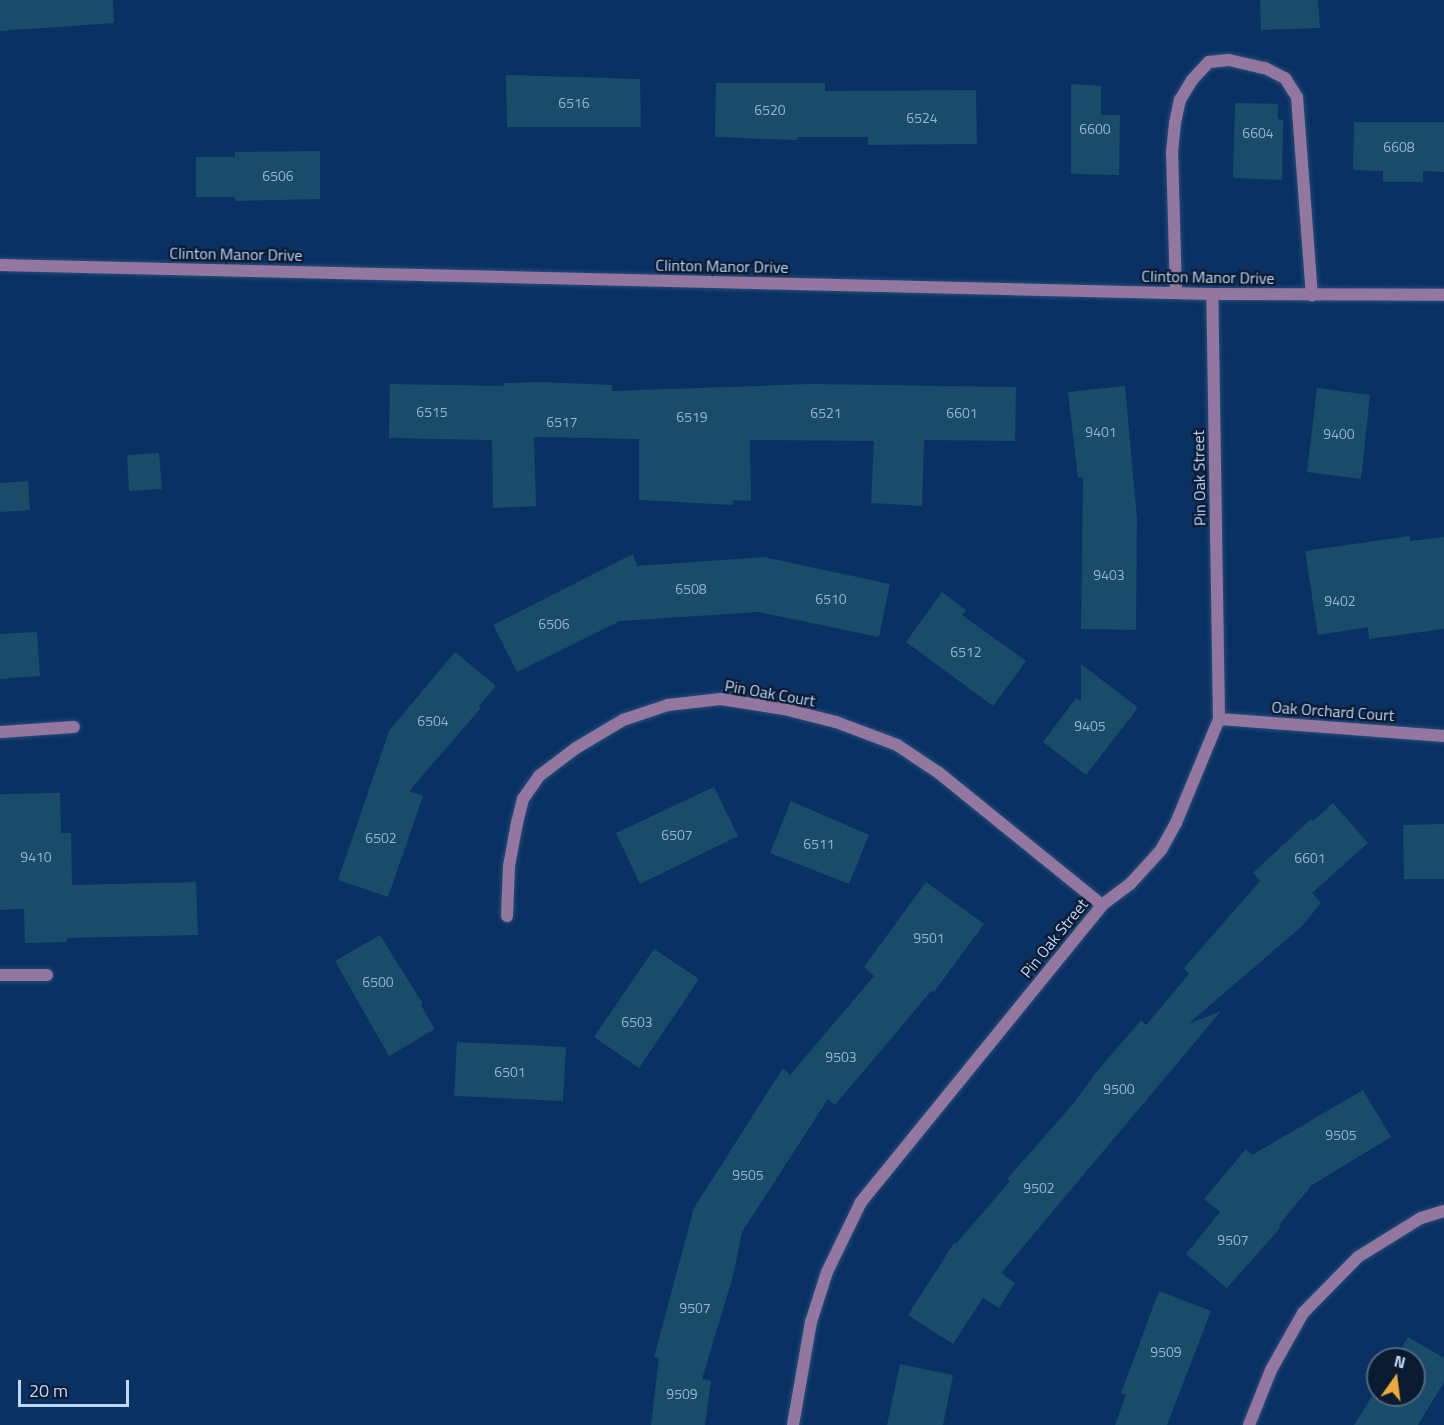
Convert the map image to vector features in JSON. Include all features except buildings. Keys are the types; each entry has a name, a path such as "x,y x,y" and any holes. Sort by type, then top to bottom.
{"street":[{"path":"1176,293 1172,152 1174,123 1180,100 1192,80 1209,62 1229,60 1265,68 1285,78 1297,97 1312,295"},
{"name":"Clinton Manor Drive","path":"0,265 1212,294 1444,295"},
{"name":"Pin Oak Street","path":"794,1425 811,1322 827,1272 861,1202 1102,905 1131,883 1161,850 1176,823 1219,719 1212,294"},
{"name":"Pin Oak Court","path":"507,916 509,866 518,823 524,799 539,776 576,748 623,720 668,705 721,699 836,722 897,745 939,773 1102,905"},
{"name":"Oak Orchard Court","path":"1219,719 1444,736"},
{"path":"0,732 74,727"},
{"path":"0,975 47,975"},
{"path":"1249,1425 1271,1371 1303,1313 1358,1257 1421,1218 1444,1211"}]}
